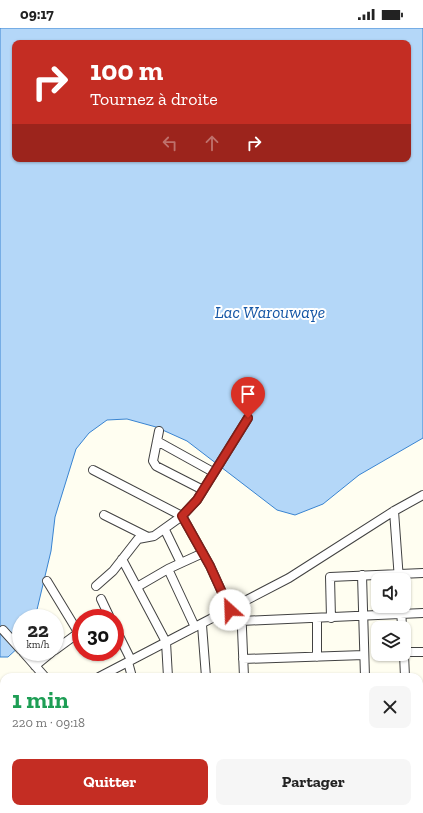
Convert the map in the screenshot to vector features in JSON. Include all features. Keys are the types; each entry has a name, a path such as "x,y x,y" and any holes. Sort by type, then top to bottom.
{"street":[{"path":"96,586 113,571 138,538 148,537 165,530 182,516 197,500 213,472 248,418"},
{"path":"158,431 153,461 156,466 203,490"},
{"path":"157,442 213,472"},
{"path":"93,470 182,516 203,553 230,610"},
{"path":"107,673 240,605 289,578 394,511 423,495"},
{"path":"394,511 399,573"},
{"path":"104,515 148,537"},
{"path":"165,530 181,563"},
{"path":"137,587 168,569 203,553"},
{"path":"122,559 166,642 168,673"},
{"path":"168,569 198,626 205,673"},
{"path":"411,575 423,573"},
{"path":"362,575 365,673"},
{"path":"331,618 330,577 371,575"},
{"path":"48,581 72,620"},
{"path":"101,599 105,609"},
{"path":"240,605 244,673"},
{"path":"241,622 423,614"},
{"path":"401,615 401,621"},
{"path":"317,618 317,657"},
{"path":"3,630 12,640"},
{"path":"124,648 130,661 132,673"},
{"path":"411,653 423,652"},
{"path":"243,659 364,655"},
{"path":"31,661 41,673"},
{"path":"35,666 41,661"},
{"path":"404,661 405,673"}],"water":[{"name":"Lac Warouwaye","path":"0,28 423,28 423,438 359,475 323,504 295,515 277,510 187,441 156,427 127,419 107,420 89,433 76,449 55,517 51,551 37,609 12,609 12,653 8,657 0,657"}],"route":[{"path":"230,610 210,566 182,516 197,500 213,472 248,418"}]}
